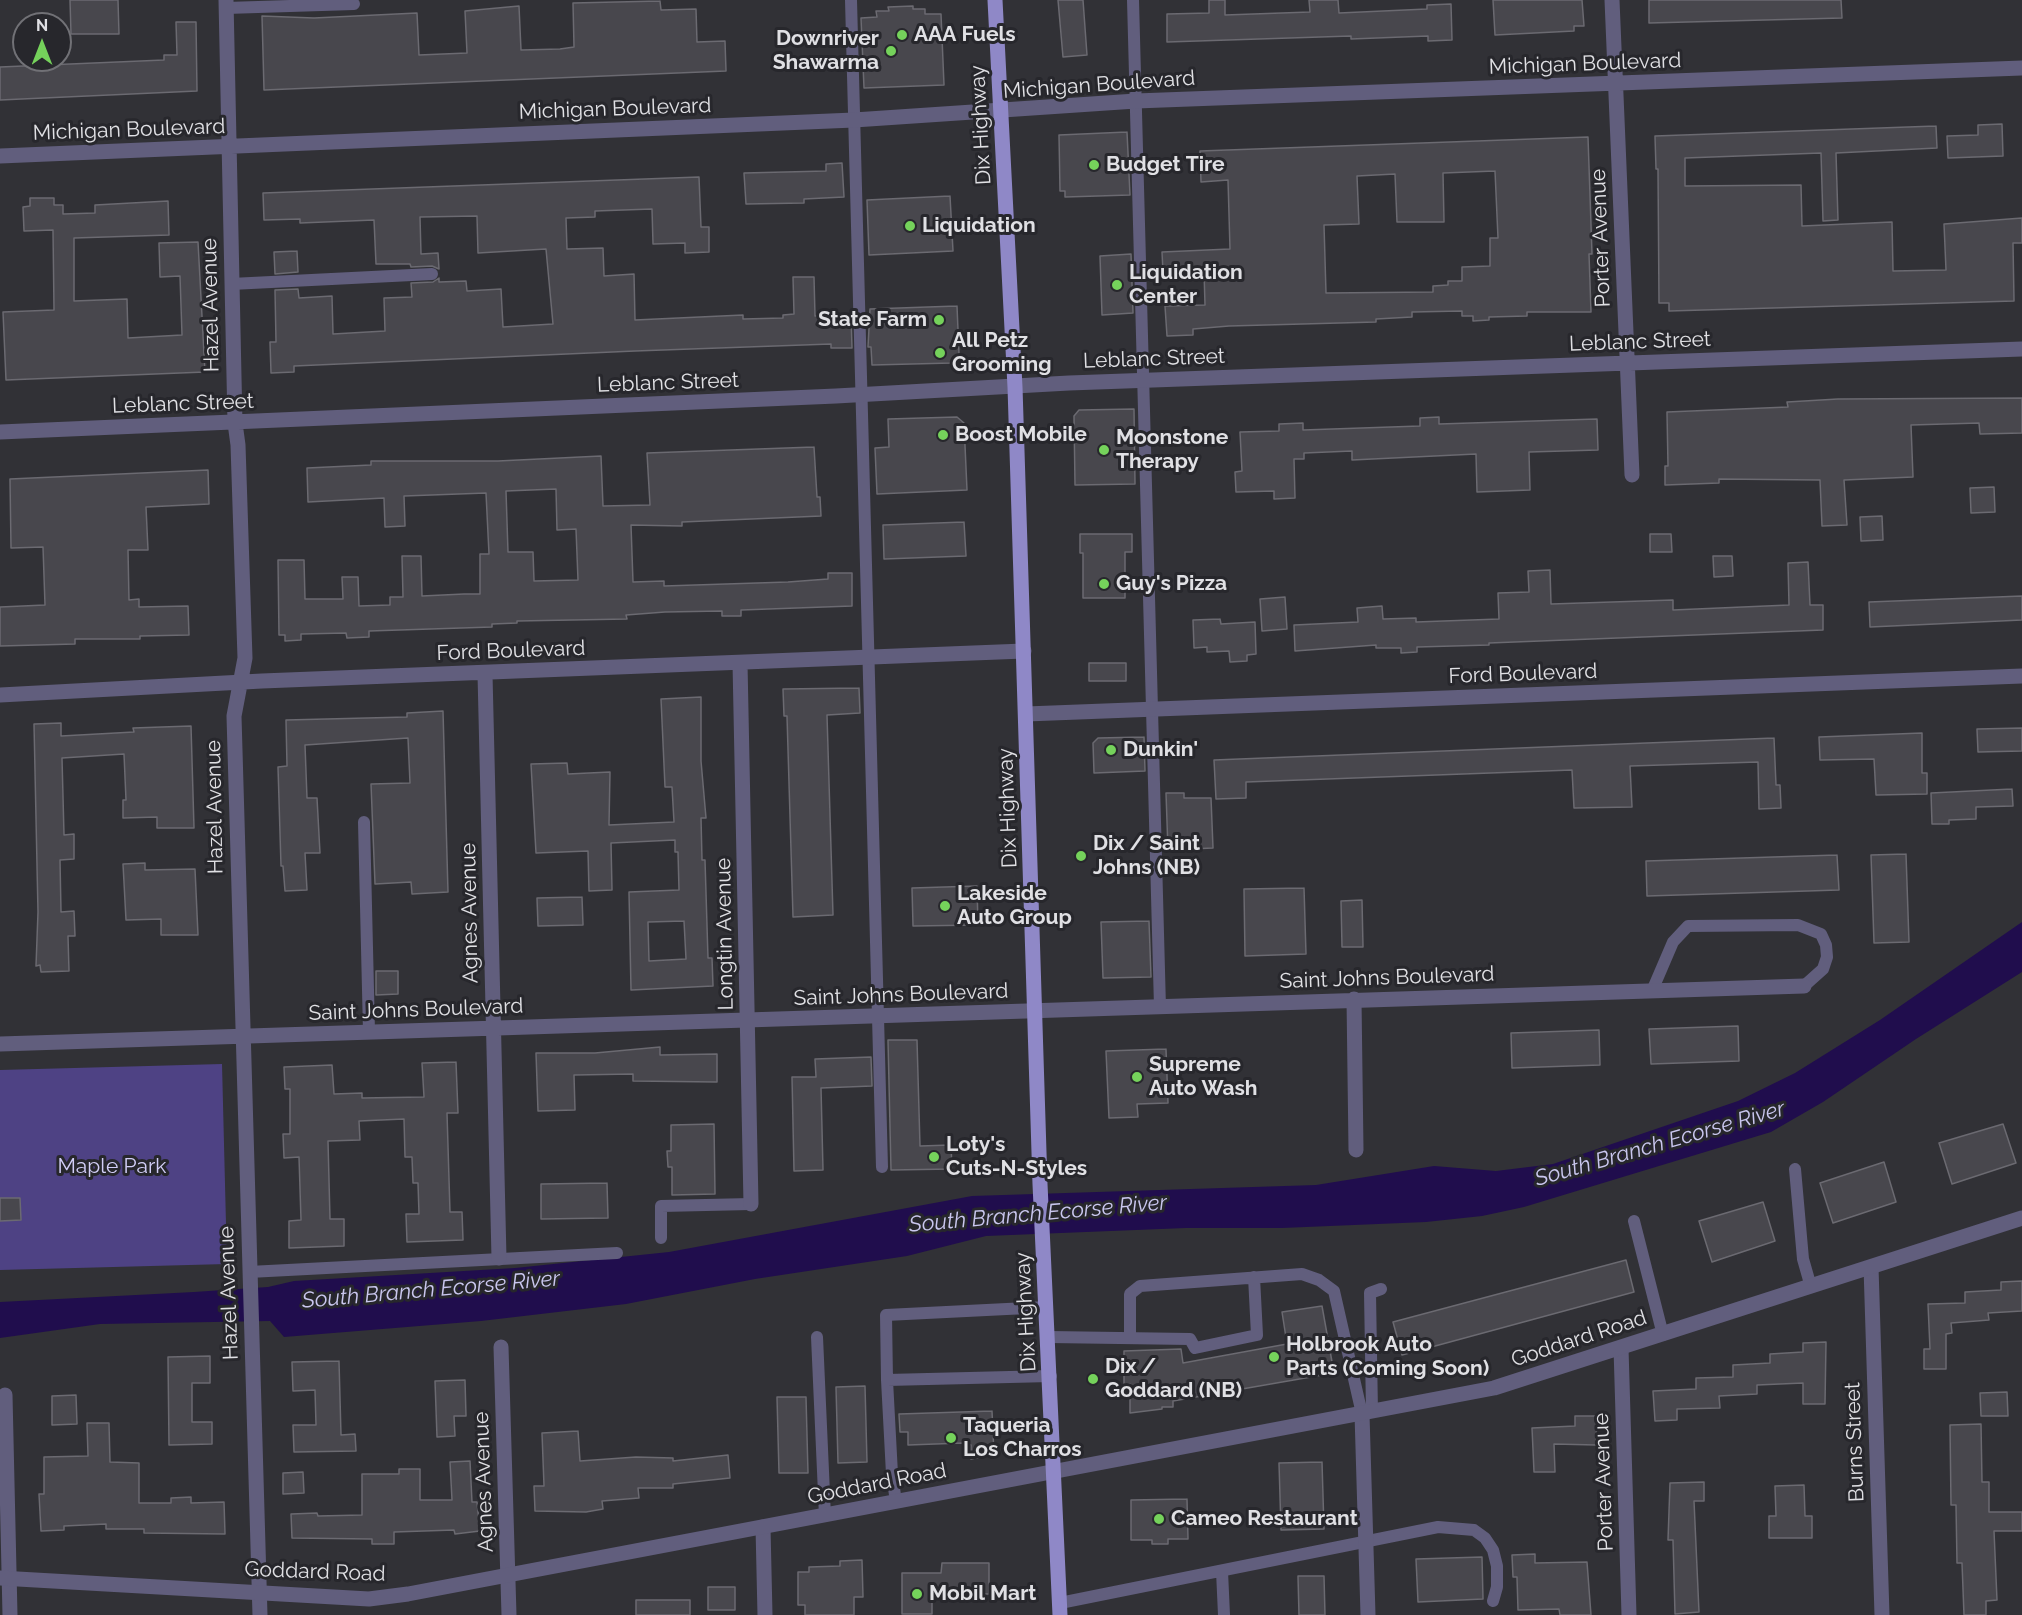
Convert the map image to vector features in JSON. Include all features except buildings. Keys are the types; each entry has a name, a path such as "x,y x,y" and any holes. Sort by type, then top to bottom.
{"main road":[{"name":"Dix Highway","path":"995,0 1015,387 1040,1184 1060,1609"}],"street":[{"name":"Porter Avenue","path":"1612,0 1632,475"},
{"name":"Hazel Avenue","path":"226,4 235,423 238,445 245,658 234,716 260,1615"},
{"name":"Michigan Boulevard","path":"0,156 854,120 1001,112 1053,105 1136,101 2022,68"},
{"name":"Leblanc Street","path":"0,432 1143,381 2022,349"},
{"name":"Ford Boulevard","path":"0,695 240,682 1024,651"},
{"name":"Longtin Avenue","path":"740,663 752,1204"},
{"name":"Agnes Avenue","path":"485,674 499,1258"},
{"name":"Ford Boulevard","path":"1026,714 2022,676"},
{"name":"Saint Johns Boulevard","path":"0,1044 1804,986"},
{"path":"1354,999 1356,1150"},
{"name":"Goddard Road","path":"5,1579 369,1599 508,1575 1494,1388 2022,1218"},
{"name":"Burns Street","path":"1871,1268 1882,1615"},
{"name":"Agnes Avenue","path":"501,1347 509,1615"},
{"name":"Porter Avenue","path":"1621,1348 1629,1615"},
{"path":"5,1395 5,1579 10,1615"},
{"path":"1367,1413 1368,1615"},
{"path":"762,1527 765,1615"}],"lane":[{"path":"851,0 882,1167"},
{"path":"1133,0 1160,1006"},
{"path":"226,4 354,4"},
{"path":"231,284 432,274"},
{"path":"364,822 369,1032"},
{"path":"1652,991 1673,942 1688,926 1798,925 1821,934 1826,945 1827,957 1823,969 1804,986"},
{"path":"1795,1169 1803,1259 1811,1287"},
{"path":"661,1238 661,1206 752,1204"},
{"path":"1634,1221 1663,1335"},
{"path":"249,1272 617,1253"},
{"path":"1130,1338 1130,1294 1140,1286 1302,1274 1319,1280 1334,1291 1367,1413"},
{"path":"1049,1337 1190,1339 1195,1348 1257,1335 1254,1277"},
{"path":"1367,1413 1370,1293 1381,1289"},
{"path":"896,1502 892,1474 886,1315 1047,1307"},
{"path":"818,1337 825,1516"},
{"path":"887,1380 1050,1377"},
{"path":"1060,1609 1222,1571 1438,1527 1474,1530 1485,1538 1495,1558 1497,1587 1493,1601"},
{"path":"1222,1571 1224,1615"}],"green space":[{"name":"Maple Park","path":"222,1064 227,1264 0,1270 0,1070"}],"water":[{"name":"South Branch Ecorse River","path":"2022,922 2022,972 1916,1039 1823,1102 1771,1132 1524,1207 1482,1216 1426,1222 1282,1228 1186,1228 986,1236 907,1256 755,1279 626,1304 481,1321 284,1337 270,1321 100,1324 0,1338 0,1302 268,1287 294,1281 515,1268 669,1252 972,1196 1316,1185 1434,1166 1496,1171 1553,1164 1738,1101 1795,1073 1880,1020"}],"place":[{"name":"AAA Fuels","path":"902,35"},
{"name":"Downriver Shawarma","path":"891,51"},
{"name":"Budget Tire","path":"1094,165"},
{"name":"Liquidation","path":"910,226"},
{"name":"Liquidation Center","path":"1117,285"},
{"name":"State Farm","path":"939,320"},
{"name":"All Petz Grooming","path":"940,353"},
{"name":"Boost Mobile","path":"943,435"},
{"name":"Moonstone Therapy","path":"1104,450"},
{"name":"Guy's Pizza","path":"1104,584"},
{"name":"Dunkin'","path":"1111,750"},
{"name":"Dix / Saint Johns (NB)","path":"1081,856"},
{"name":"Lakeside Auto Group","path":"945,906"},
{"name":"Supreme Auto Wash","path":"1137,1077"},
{"name":"Loty's Cuts-N-Styles","path":"934,1157"},
{"name":"Holbrook Auto Parts (Coming Soon)","path":"1274,1357"},
{"name":"Dix / Goddard (NB)","path":"1093,1379"},
{"name":"Taqueria Los Charros","path":"951,1438"},
{"name":"Cameo Restaurant","path":"1159,1519"},
{"name":"Mobil Mart","path":"917,1594"}]}
